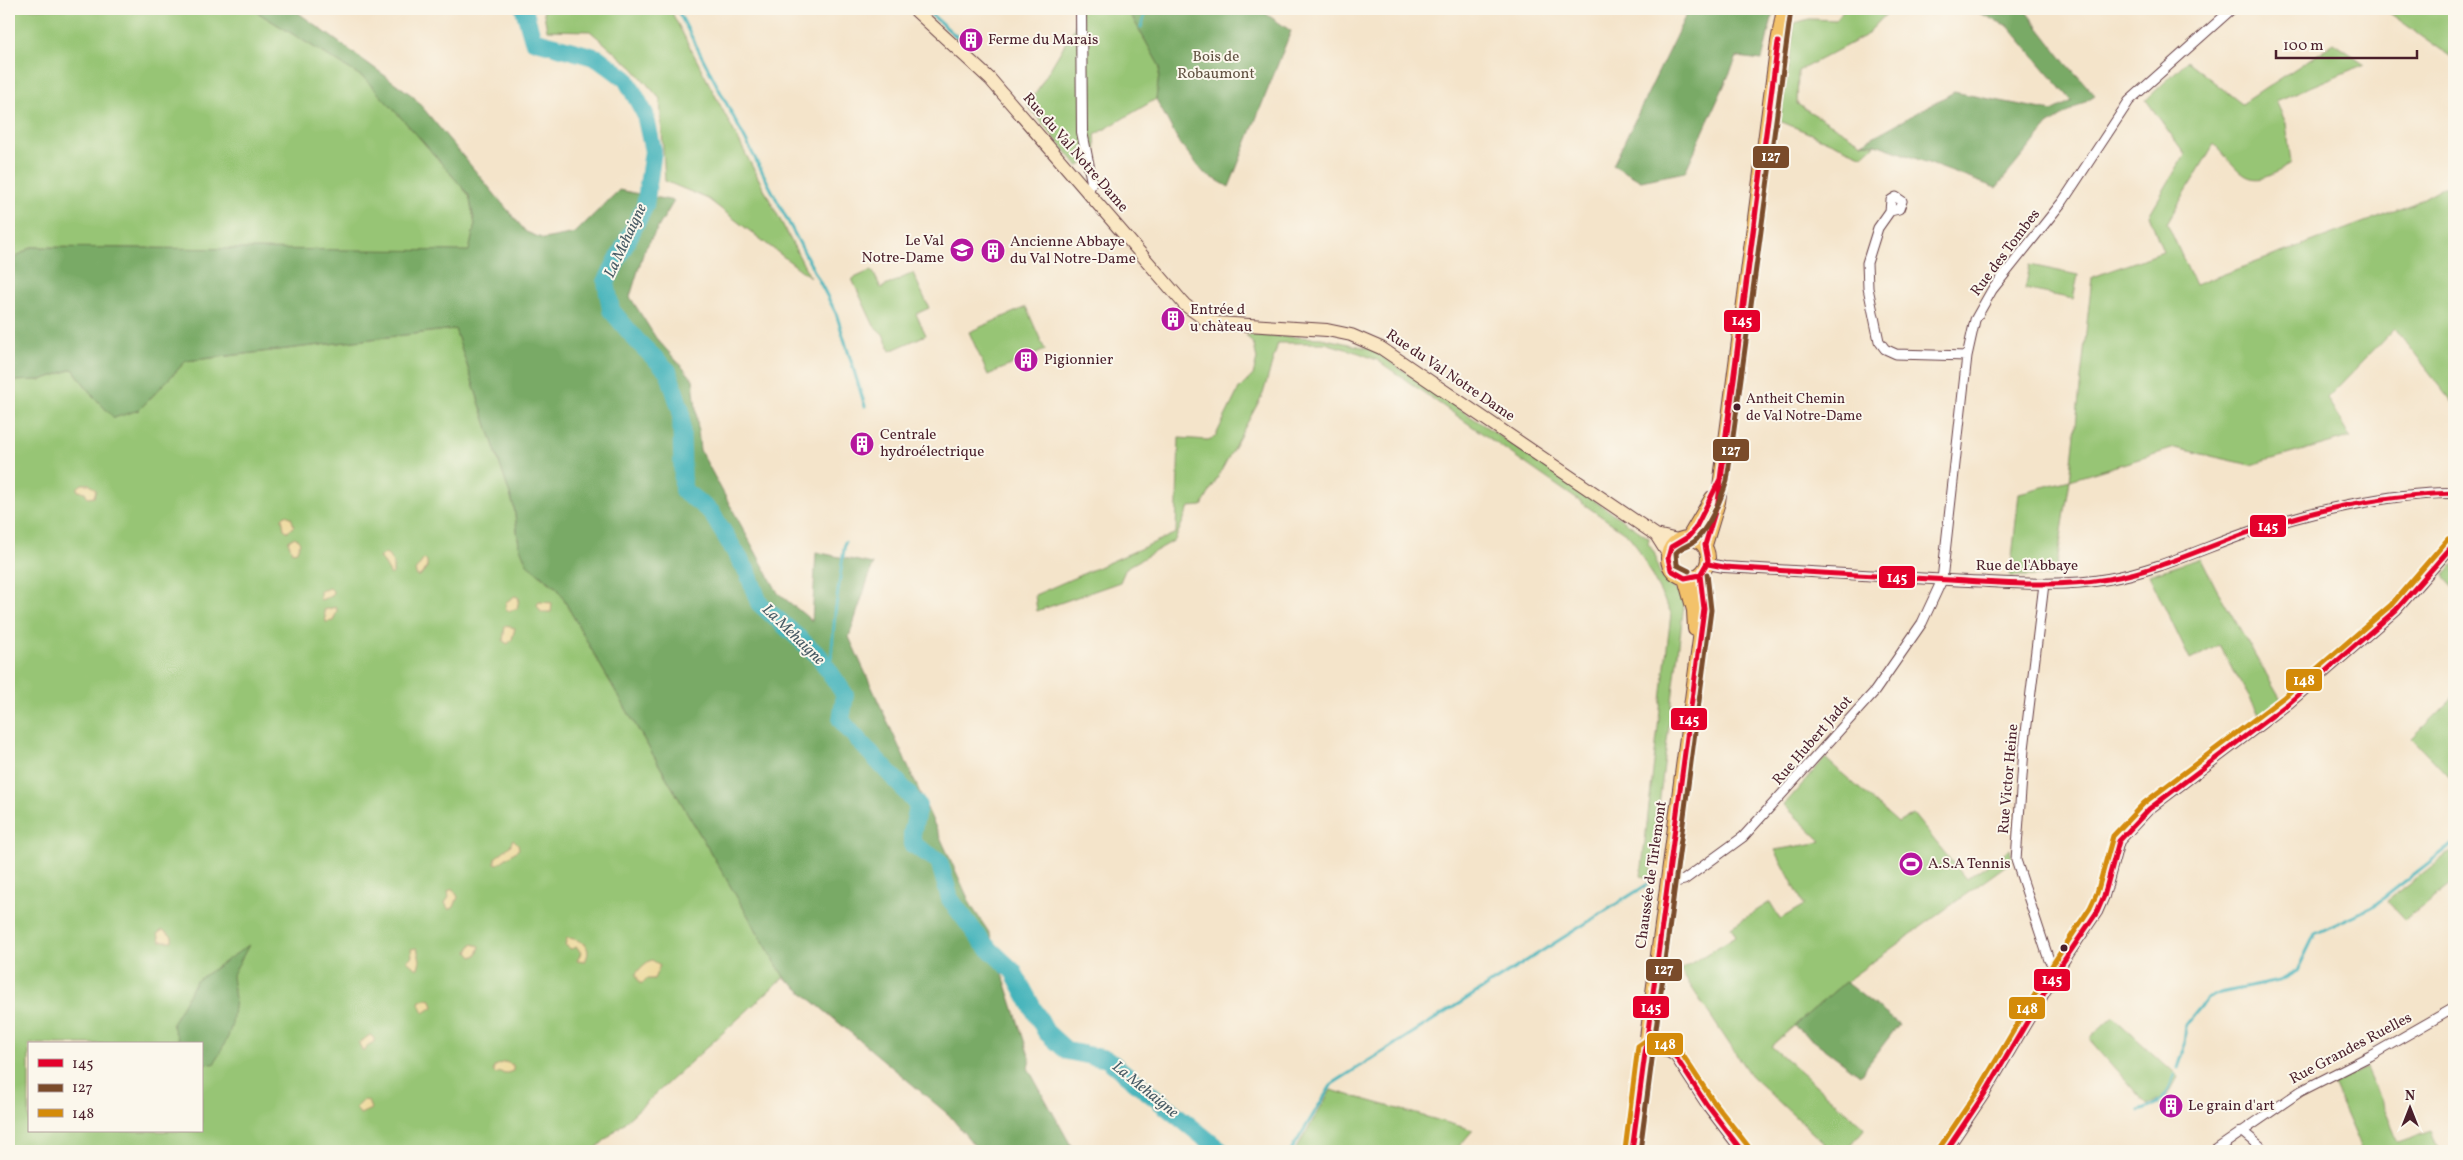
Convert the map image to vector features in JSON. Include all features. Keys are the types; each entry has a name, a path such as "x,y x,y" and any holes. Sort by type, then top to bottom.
{"main road":[{"name":"Rue du Val Notre Dame","path":"914,9 990,79 1087,193 1197,315 1206,320 1225,324 1338,332 1381,348 1656,535 1668,554"},
{"path":"1705,545 1718,502 1778,42 1784,9"},
{"path":"1683,539 1695,538 1705,545 1708,551 1708,564 1700,576 1685,578 1677,576 1671,570 1668,554 1683,539 1712,499 1720,479"},
{"name":"Rue du Val Notre Dame","path":"1656,535 1683,539"},
{"name":"Chaussée de Tirlemont","path":"1632,1151 1704,609 1700,576"},
{"name":"Chaussée de Tirlemont","path":"1685,578 1694,610 1696,662"}],"street":[{"path":"1081,9 1082,132 1092,182 1087,193"},
{"name":"Rue des Tombes","path":"1942,580 1967,356 1975,320 1992,290 2063,201 2129,101 2232,9"},
{"path":"1890,210 1878,228 1867,263 1868,288 1879,341 1885,348 1896,354 1967,356"},
{"name":"Rue de l'Abbaye","path":"1708,564 1942,580 2044,584 2108,580 2156,567 2247,533 2309,515 2366,503 2436,493 2454,493"},
{"path":"1946,1151 1985,1093 2059,968 2097,912 2104,896 2119,841 2149,809 2289,703 2396,610 2454,544"},
{"name":"Rue Hubert Jadot","path":"1667,884 1684,880 1743,837 1785,793 1875,691 1922,623 1942,580"},
{"name":"Rue Victor Heine","path":"2044,584 2024,749 2016,860 2049,960 2059,968"},
{"name":"Rue Grandes Ruelles","path":"2214,1151 2301,1091 2370,1056 2454,1008"},
{"path":"1645,1048 1668,1052 1675,1056 1707,1105 1742,1151"},
{"path":"2242,1132 2260,1146"}],"green space":[{"path":"9,9 252,9 366,79 417,135 469,195 475,224 469,252 31,247 9,262"},
{"path":"252,9 293,9 413,96 526,232 544,239 575,233 619,190 674,201 644,251 630,297 656,338 693,379 700,450 778,593 812,621 816,552 873,564 849,637 972,907 990,934 1030,1059 1028,1068 1074,1151 979,1151 949,1115 784,977 599,663 558,589 527,564 519,545 514,507 455,329 186,361 139,410 114,418 92,395 73,369 41,380 9,381 9,262 31,247 469,251 475,224 469,195 417,135 364,78"},
{"path":"543,9 670,9 810,277 708,199 665,181 660,99 633,68 590,31 547,30"},
{"path":"1076,9 1133,9 1131,15 1160,67 1156,99 1095,135 1096,152 1081,149 1082,165 1078,166 1028,106 1075,27"},
{"name":"Bois de Robaumont","path":"1133,9 1259,9 1291,31 1229,187 1204,173 1179,142 1156,99 1160,67 1131,15"},
{"path":"1691,9 1774,9 1762,60 1737,57 1685,172 1641,181 1613,165 1687,13"},
{"path":"1844,9 1891,9 1865,36 1798,71 1797,104 1862,143 1876,144 1863,156 1780,121 1795,23 1809,19 1836,20"},
{"path":"1970,9 2024,9 2066,63 2095,95 2048,125 1996,188 1876,144 1862,143 1954,92 2052,111 2072,101 2008,26"},
{"path":"2390,9 2454,9 2454,59 2388,12"},
{"path":"2334,43 2365,64 2276,101 2286,123 2291,163 2276,173 2264,178 2255,179 2240,171 2214,144 2167,223 2195,285 2413,204 2454,181 2454,404 2395,328 2327,398 2350,437 2251,465 2175,448 2070,480 2092,277 2163,252 2149,215 2185,154 2146,100 2187,61 2242,104"},
{"path":"2030,265 2078,275 2073,299 2025,289"},
{"path":"872,270 881,288 913,273 929,308 916,314 926,335 890,351 883,334 874,326 852,279"},
{"path":"1026,307 1045,350 988,375 969,332"},
{"path":"455,329 514,507 519,545 543,578 558,589 599,663 784,977 593,1151 9,1151 9,381 41,380 73,369 92,395 139,410 186,361"},
{"path":"1246,335 1321,338 1372,349 1649,538 1648,544 1655,556 1660,573 1679,594 1684,604 1650,878 1641,876 1671,613 1636,545 1628,535 1377,360 1325,343 1278,343 1263,394 1202,506 1189,507 1175,540 1126,568 1120,582 1037,611 1035,595 1176,533 1179,438 1208,440 1215,437 1239,389 1253,375 1257,359 1254,345"},
{"path":"2070,480 2055,576 2010,576 2019,493"},
{"path":"2201,558 2216,588 2281,699 2260,716 2219,645 2190,660 2149,575"},
{"path":"2454,565 2454,588 2443,576"},
{"path":"2454,696 2454,782 2412,738"},
{"path":"1825,758 1898,823 1913,814 1966,879 2010,849 2012,861 1845,982 1771,1046 1865,1128 1846,1151 1832,1151 1750,1075 1680,970 1736,936 1731,927 1770,902 1780,919 1804,905 1775,850 1822,842 1784,805"},
{"path":"2454,849 2454,882 2405,920 2387,901"},
{"path":"249,945 232,976 235,999 232,1024 228,1037 214,1064 202,1063 202,1042 179,1042 172,1024 196,981"},
{"path":"1845,982 1899,1024 1860,1075 1794,1026"},
{"path":"2113,1017 2178,1077 2167,1097 2147,1105 2089,1039"},
{"path":"2366,1068 2399,1142 2431,1131 2439,1151 2363,1151 2333,1084"},
{"path":"1331,1090 1473,1130 1455,1151 1295,1151"}],"sand":[{"path":"82,484 89,484 96,490 94,497 88,498 85,492 78,491 77,488"},
{"path":"285,515 291,517 294,526 288,532 284,529 282,518"},
{"path":"295,537 300,542 297,551 292,552 288,541"},
{"path":"386,553 393,562 393,573 391,575 383,561 379,558"},
{"path":"424,559 427,562 427,567 420,576 417,576 415,571"},
{"path":"330,588 333,591 332,596 320,600 320,591"},
{"path":"515,596 519,598 517,609 508,611 505,608 506,602"},
{"path":"539,602 552,603 551,612 541,612 537,605"},
{"path":"336,607 337,611 333,621 326,622 324,610"},
{"path":"505,626 515,628 512,639 508,644 503,641"},
{"path":"513,839 518,844 519,849 498,864 495,863 495,858 510,846"},
{"path":"453,889 458,897 454,907 449,910 445,903 449,897 448,891"},
{"path":"163,930 172,936 172,941 160,941 158,933"},
{"path":"567,938 577,940 587,947 588,951 585,961 577,960 581,953 577,947 571,949 565,945"},
{"path":"472,944 480,946 477,955 472,957 468,952"},
{"path":"417,948 420,960 418,968 415,968 407,961 412,956 411,949"},
{"path":"652,960 660,965 654,979 646,979 643,983 639,983 636,974"},
{"path":"431,1000 433,1007 424,1013 419,1004 420,1001"},
{"path":"370,1035 374,1038 374,1042 368,1045 365,1051 362,1051 359,1043"},
{"path":"505,1062 513,1065 513,1071 495,1074 493,1070 495,1066"},
{"path":"364,1100 368,1101 371,1109 360,1114 356,1108"}],"waterway":[{"name":"La Mehaigne","path":"524,9 533,40 598,58 626,79 645,114 653,151 645,206 606,282 611,310 638,342 668,371 681,411 683,490 711,512 748,573 759,603 819,656 845,695 841,720 918,806 912,834 912,844 939,861 950,899 982,942 1013,971 1046,1032 1067,1051 1107,1059 1221,1151"},
{"path":"677,9 836,313 865,406"},
{"path":"925,9 964,43"},
{"path":"1141,27 1147,9"},
{"path":"830,672 835,613 845,542"},
{"path":"2178,1068 2183,1053 2186,1025 2207,999 2220,993 2279,981 2297,971 2315,934 2372,907 2454,843"},
{"path":"1291,1151 1332,1084 1648,884"},
{"path":"2139,1111 2158,1103 2169,1090 2174,1076"}],"transit line":[{"name":"127","path":"1689,571 1677,565 1676,553 1694,542 1706,527 1715,512 1727,481 1791,10"},
{"name":"145","path":"1778,42 1718,502 1705,545 1708,561 1700,575 1685,578 1671,570 1668,558 1671,547 1688,537 1695,529 1720,479 1778,42"},
{"name":"145","path":"1708,564 1752,569 2009,583 2049,584 2088,582 2143,571 2269,525 2321,511 2400,497 2454,493"},
{"name":"148","path":"1940,1147 1979,1089 2053,964 2090,908 2097,893 2113,836 2144,803 2284,697 2391,605 2448,539"},
{"name":"145","path":"1946,1151 1985,1093 2059,968 2097,912 2104,896 2119,841 2149,809 2289,703 2396,610 2454,544"},
{"name":"127","path":"1640,1151 1711,610 1707,574"},
{"name":"145","path":"1632,1151 1704,609 1700,575"},
{"name":"148","path":"1625,1150 1638,1046 1645,1041 1670,1045 1680,1051 1713,1101 1748,1146"},
{"name":"145","path":"1645,1048 1668,1052 1675,1056 1707,1105 1742,1151"}],"place":[{"name":"Ferme du Marais","path":"971,40"},
{"name":"Le Val Notre-Dame","path":"962,250"},
{"name":"Ancienne Abbaye du Val Notre-Dame","path":"993,251"},
{"name":"Entrée d u chàteau","path":"1173,319"},
{"name":"Pigionnier","path":"1026,360"},
{"name":"Antheit Chemin de Val Notre-Dame","path":"1737,407"},
{"name":"Centrale hydroélectrique","path":"862,444"},
{"name":"A.S.A Tennis","path":"1911,864"},
{"name":"Le grain d'art","path":"2171,1106"}]}
